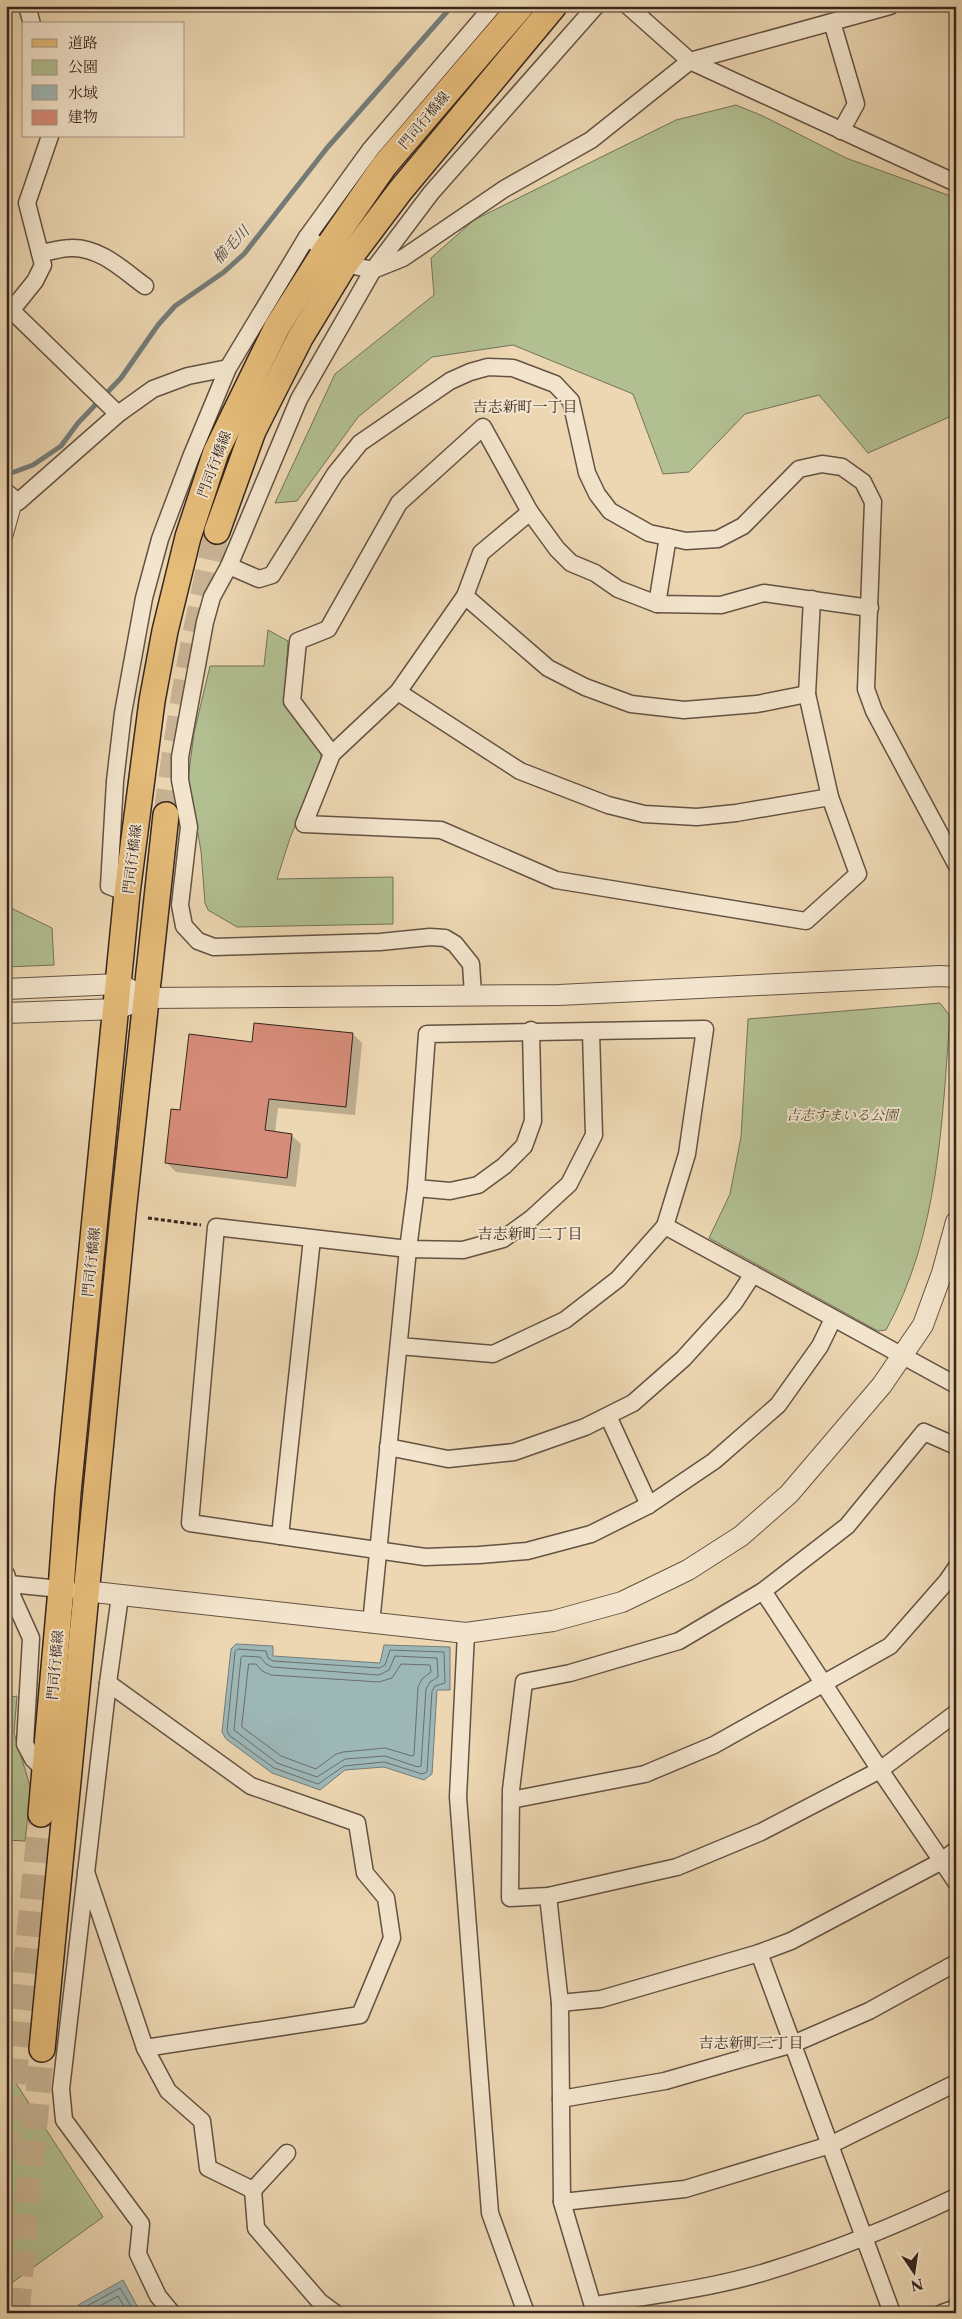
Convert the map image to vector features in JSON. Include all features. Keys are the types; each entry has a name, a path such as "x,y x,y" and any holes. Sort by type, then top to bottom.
{"main road":[{"name":"門司行橋線","path":"42,2049 73,1590 68,1492 128,893 152,701 188,537 220,443 277,327 384,166 521,6"},
{"name":"門司行橋線","path":"217,531 253,431 300,338 326,251 400,191 554,6"},
{"name":"門司行橋線","path":"41,1814 73,1590 146,998 166,815"}],"street":[{"path":"27,6 31,22"},
{"path":"128,893 109,886 115,781 123,713 144,598 167,521 191,457 228,368 326,251 370,150 493,6"},
{"path":"473,994 472,964 455,944 445,938 430,937 380,942 214,947 198,941 184,926 180,905 189,828 180,780 180,756 205,622 212,597 229,566 299,399 373,270 431,193 596,6"},
{"path":"628,6 690,61 956,184"},
{"path":"326,251 373,270 402,258 504,189 591,140 690,61 890,6"},
{"path":"832,22 856,104 841,131"},
{"path":"49,138 27,203 43,265 35,280 8,311 118,414"},
{"path":"40,253 71,248 88,250 104,256 145,286"},
{"path":"229,566 259,579 272,575 334,474 360,443 450,381 470,372 488,367 512,368 555,384 571,400 587,474 597,494 610,512 649,533 686,541 718,539 743,526 799,469 822,464 842,467 863,482 873,502 866,689 874,711 956,864"},
{"path":"12,497 153,389 188,376 228,368"},
{"path":"332,754 292,701 298,641 328,629 399,503 483,427 530,512 557,550 571,563 595,572 618,589 657,604 721,604 764,592 870,608"},
{"path":"530,512 481,553 465,596 398,692 332,754 304,824 441,830 556,880 806,921 858,874 830,797 807,694 812,599"},
{"path":"657,604 668,537"},
{"path":"465,596 548,668 585,687 631,704 684,710 757,704 807,694"},
{"path":"398,692 520,771 591,799 644,814 697,817 736,813 830,797"},
{"path":"6,1013 117,1009 146,998 473,994 559,995 940,976 956,977"},
{"path":"6,989 119,984 146,998"},
{"path":"371,1624 408,1249 416,1188 427,1034 531,1030 591,1032 705,1029 687,1154 665,1226 618,1280 565,1320 493,1354 399,1346"},
{"path":"416,1188 450,1191 478,1185 504,1166 524,1146 533,1121 531,1030"},
{"path":"591,1032 594,1135 569,1184 532,1218 503,1239 463,1250 408,1249 216,1227 190,1522 425,1557 527,1551 592,1534 649,1505 714,1461 778,1405 820,1346 834,1319"},
{"path":"46,1771 33,1759 25,1744 31,1638 13,1598 8,1579 120,1596 466,1633 553,1621 622,1602 688,1570 734,1540 789,1494 882,1385 923,1325 942,1272 956,1222"},
{"path":"665,1226 956,1386"},
{"path":"280,1536 312,1239"},
{"path":"388,1447 448,1459 514,1452 585,1427 633,1403 683,1359 734,1303 752,1274"},
{"path":"608,1416 649,1505"},
{"path":"956,1446 924,1432 847,1526 763,1591 679,1641 570,1673 524,1682 511,1800 510,1898 548,1896 677,1866 761,1832 880,1770 956,1713"},
{"path":"511,1800 645,1774 714,1745 824,1685 890,1646 947,1581 956,1568"},
{"path":"763,1591 956,1882"},
{"path":"120,1596 108,1683 61,2089 64,2120 141,2224 138,2254 158,2296 172,2313"},
{"path":"466,1633 458,1797 490,2213 526,2313"},
{"path":"108,1683 251,1786 357,1823 365,1873 386,1898 392,1938 360,2014 145,2048"},
{"path":"560,2003 601,1999 759,1953 791,1940 942,1861 956,1850"},
{"path":"86,1872 145,2048 168,2091 202,2121 208,2168 253,2190"},
{"path":"548,1896 560,2003 562,2202 594,2309 760,2273 864,2238 956,2197"},
{"path":"759,1953 892,2313"},
{"path":"561,2099 665,2081 793,2044 870,2011 956,1963"},
{"path":"562,2202 685,2189 830,2145 956,2083"},
{"path":"287,2153 253,2190 256,2228 320,2302 335,2313"},
{"path":"942,2313 956,2308"}],"lane":[{"path":"6,545 12,497"}],"path":[{"path":"148,1218 216,1227"}],"green space":[{"path":"736,105 763,116 846,158 956,198 956,414 868,453 819,395 745,414 689,472 663,474 633,394 513,345 432,357 358,417 297,501 275,503 335,374 434,295 431,258 474,220 676,120"},
{"path":"268,630 288,641 284,705 319,748 322,760 290,838 277,879 393,877 393,924 237,927 208,910 205,903 201,851 188,779 194,733 210,666 264,666"},
{"path":"11,908 52,928 54,965 6,967 6,909"},
{"name":"吉志すまいる公園","path":"940,1003 950,1016 935,1177 917,1256 904,1294 886,1330 878,1331 709,1238 730,1194 741,1137 748,1019"},
{"path":"17,1696 14,1733 31,1789 25,1841 6,1840 6,1698"},
{"path":"6,2068 103,2217 6,2287"}],"water":[{"path":"236,1644 273,1646 273,1656 380,1663 384,1645 450,1647 450,1690 437,1690 432,1774 424,1780 384,1767 345,1770 320,1790 272,1773 226,1739 222,1732 231,1649"},
{"path":"123,2280 141,2313 83,2313 78,2305"}],"building":[{"path":"254,1023 353,1033 346,1107 269,1099 265,1130 292,1134 287,1178 165,1163 171,1109 180,1110 189,1034 252,1042"}],"waterway":[{"name":"櫛毛川","path":"6,475 33,465 61,446 78,423 121,378 158,325 175,306 224,272 244,254 327,148 452,6"}],"tunnel":[{"path":"166,815 188,672 217,531"},
{"path":"6,2157 41,1814"},
{"path":"17,2313 42,2049"}],"district":[{"name":"吉志新町一丁目","path":"525,407"},
{"name":"吉志新町二丁目","path":"530,1234"},
{"name":"吉志新町三丁目","path":"751,2043"}]}
